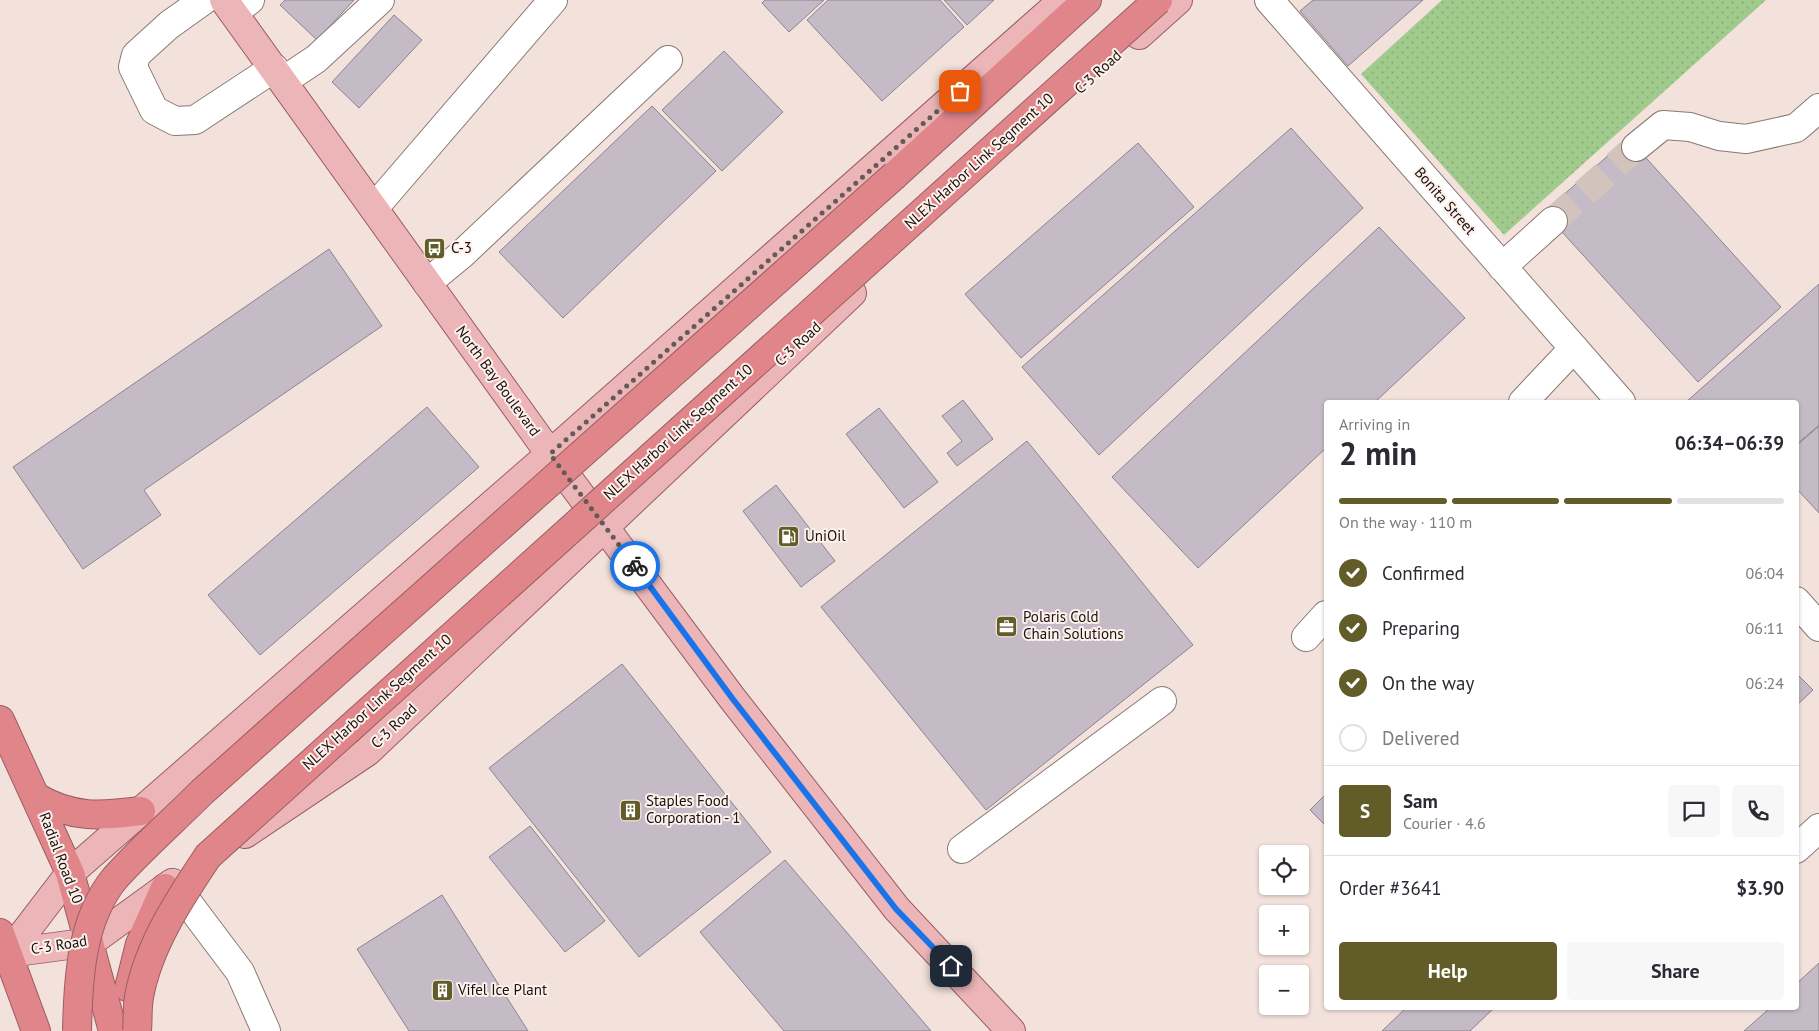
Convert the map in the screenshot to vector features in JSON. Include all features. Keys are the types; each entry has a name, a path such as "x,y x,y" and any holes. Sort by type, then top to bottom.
{"highway":[{"path":"77,1031 78,988 86,939 93,916 115,878 202,792 896,175 1087,0"},
{"name":"NLEX Harbor Link Segment 10","path":"137,1031 139,998 144,975 169,919 208,856 1158,0"},
{"name":"Radial Road 10","path":"0,720 70,873 113,1031"},
{"path":"36,797 56,807 82,815 99,816 141,811"},
{"path":"124,1031 125,1004 140,944 169,885"},
{"path":"3,948 36,1031"}],"main road":[{"name":"C-3 Road","path":"3,948 70,873 550,454 1063,0"},
{"name":"C-3 Road","path":"3,948 90,942 169,885 366,752 887,260 1178,0"},
{"name":"North Bay Boulevard","path":"236,4 279,75 427,283 550,454 738,706 896,909 1012,1031"},
{"path":"562,566 592,556 629,558"}],"lane":[{"path":"204,0 169,26 136,56 133,66 154,110 175,121 195,120 279,75 316,59 380,0"},
{"path":"374,208 553,0"},
{"name":"Bonita Street","path":"1268,0 1619,400"},
{"path":"427,283 461,255 668,60"},
{"path":"1636,147 1663,125 1690,127 1719,136 1746,139 1796,128 1819,108"},
{"path":"1502,267 1553,221"},
{"path":"1525,400 1574,348"},
{"path":"1799,604 1819,627"},
{"path":"1306,637 1324,617"},
{"path":"962,849 1162,702"},
{"path":"1799,846 1819,828"},
{"path":"169,885 240,972 266,1031"}],"green space":[{"path":"1442,0 1766,0 1504,235 1361,74"}],"building":[{"path":"285,0 354,0 317,40 280,5"},
{"path":"765,0 824,0 789,32 762,3"},
{"path":"828,0 940,0 964,27 882,101 807,20"},
{"path":"944,0 994,0 967,25"},
{"path":"1313,0 1423,0 1348,66 1300,11"},
{"path":"394,15 422,40 359,108 332,82"},
{"path":"724,51 783,112 722,171 662,110"},
{"path":"652,106 716,171 563,318 499,252"},
{"path":"1291,128 1363,208 1099,455 1022,367"},
{"path":"1628,138 1781,307 1698,382 1544,212"},
{"path":"1138,143 1194,207 1021,358 965,294"},
{"path":"1379,227 1465,318 1377,400 1324,400 1324,450 1198,568 1112,477"},
{"path":"329,249 382,326 144,490 161,515 83,569 13,467"},
{"path":"1819,284 1819,425 1799,442 1799,400 1688,400"},
{"path":"963,400 993,439 957,466 947,453 962,441 942,416"},
{"path":"427,407 479,467 260,655 208,595"},
{"path":"879,408 938,482 904,508 846,434"},
{"path":"1819,426 1819,513 1799,491 1799,443"},
{"name":"Polaris Cold Chain Solutions","path":"1027,441 1193,645 986,810 821,607"},
{"name":"UniOil","path":"776,485 835,561 801,587 743,511"},
{"name":"Staples Food Corporation - 1","path":"622,664 771,852 639,957 489,768"},
{"path":"1799,676 1813,690 1799,703"},
{"path":"1324,796 1324,824 1310,810"},
{"path":"530,826 605,921 565,952 489,857"},
{"path":"785,860 931,1031 784,1031 700,932"},
{"name":"Vifel Ice Plant","path":"442,895 528,1031 409,1031 357,949"},
{"path":"1819,963 1819,1031 1744,1031 1768,1010 1799,1010 1799,981"},
{"path":"1404,1010 1492,1010 1470,1031 1382,1031"}],"tunnel":[{"path":"1553,221 1636,147"}],"way so far":[{"path":"635,566 550,454 960,91"}],"place":[{"name":"C-3","path":"435,248"},
{"name":"UniOil","path":"789,536"},
{"name":"Polaris Cold Chain Solutions","path":"1007,626"},
{"name":"Staples Food Corporation - 1","path":"630,810"},
{"name":"Vifel Ice Plant","path":"442,990"}],"route":[{"path":"635,566 732,698 896,909 951,966"}]}
